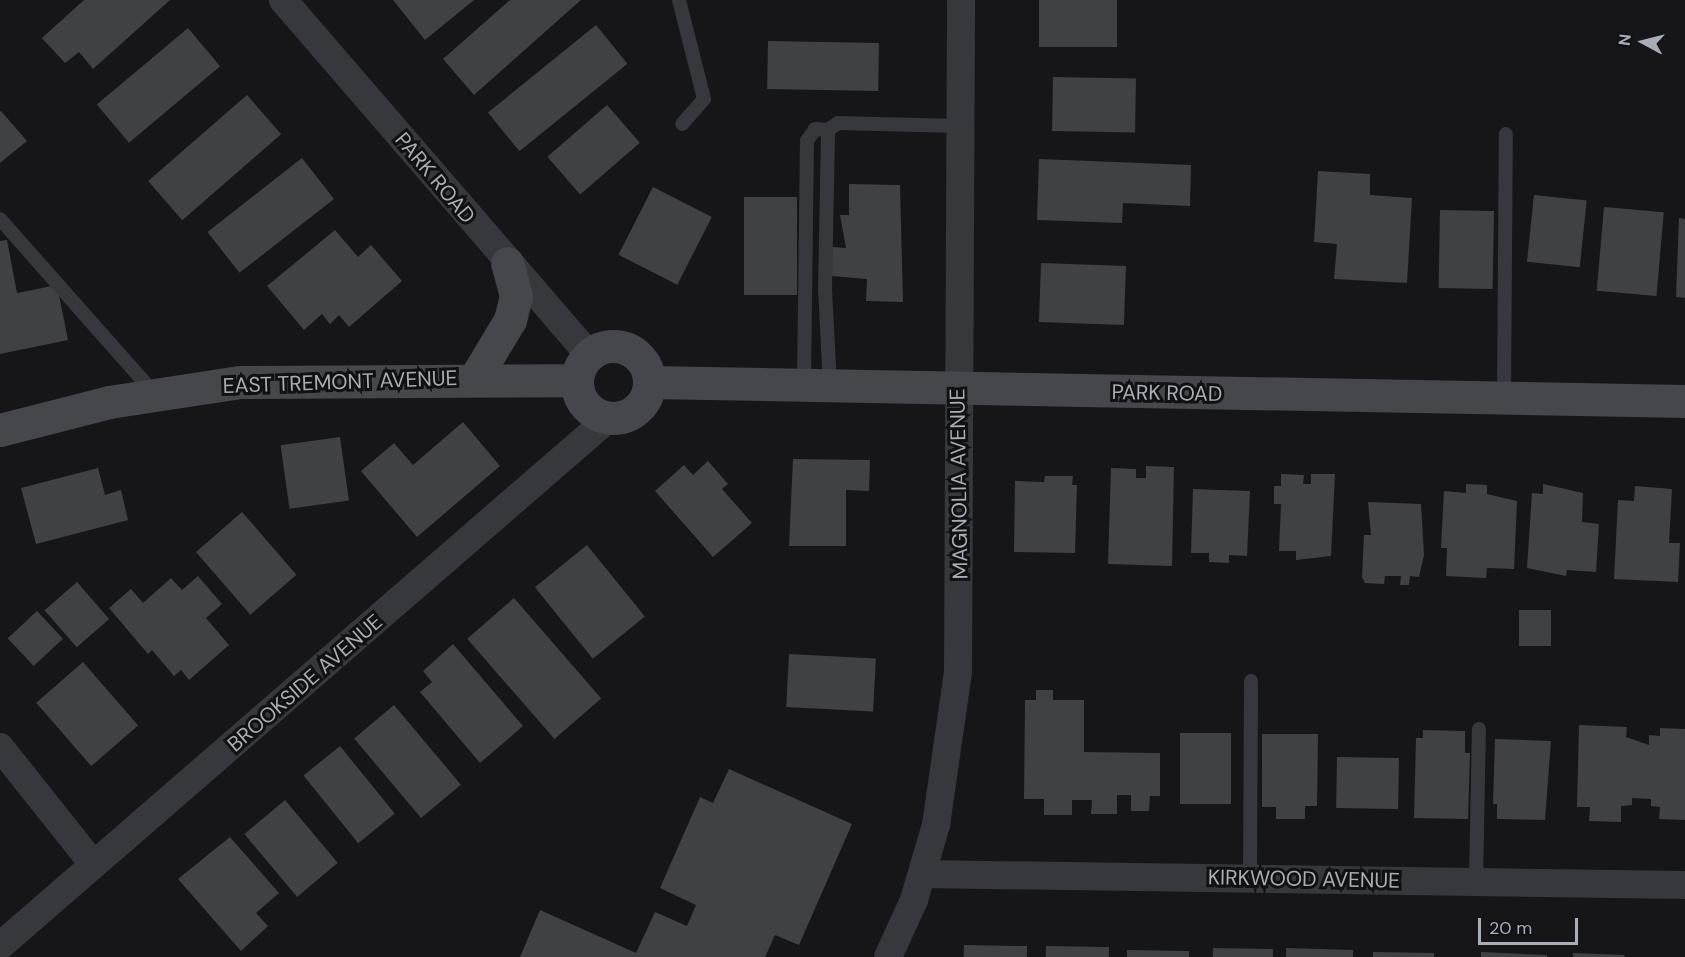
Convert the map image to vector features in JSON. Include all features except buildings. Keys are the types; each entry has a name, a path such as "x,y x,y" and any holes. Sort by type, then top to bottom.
{"street":[{"name":"PARK ROAD","path":"283,0 507,263 583,367 585,405 609,418"},
{"name":"MAGNOLIA AVENUE","path":"888,957 922,874 936,825 958,672 961,0"},
{"path":"476,378 510,320 516,296 507,263"},
{"path":"583,367 608,346 628,349 640,356 650,382 642,405 622,417 609,418"},
{"name":"EAST TREMONT AVENUE","path":"0,430 155,395 240,382 476,378 583,367"},
{"name":"PARK ROAD","path":"650,382 959,390 1685,400"},
{"name":"BROOKSIDE AVENUE","path":"0,946 609,418"},
{"path":"0,747 93,864"},
{"name":"KIRKWOOD AVENUE","path":"922,874 1685,885"}],"lane":[{"path":"679,0 704,99 682,124"},
{"path":"817,387 807,141 815,129 828,130 838,123 959,126"},
{"path":"817,387 825,290 828,130"},
{"path":"1504,398 1506,134"},
{"path":"0,219 155,395"},
{"path":"1250,879 1251,681"},
{"path":"1476,882 1479,729"}]}
